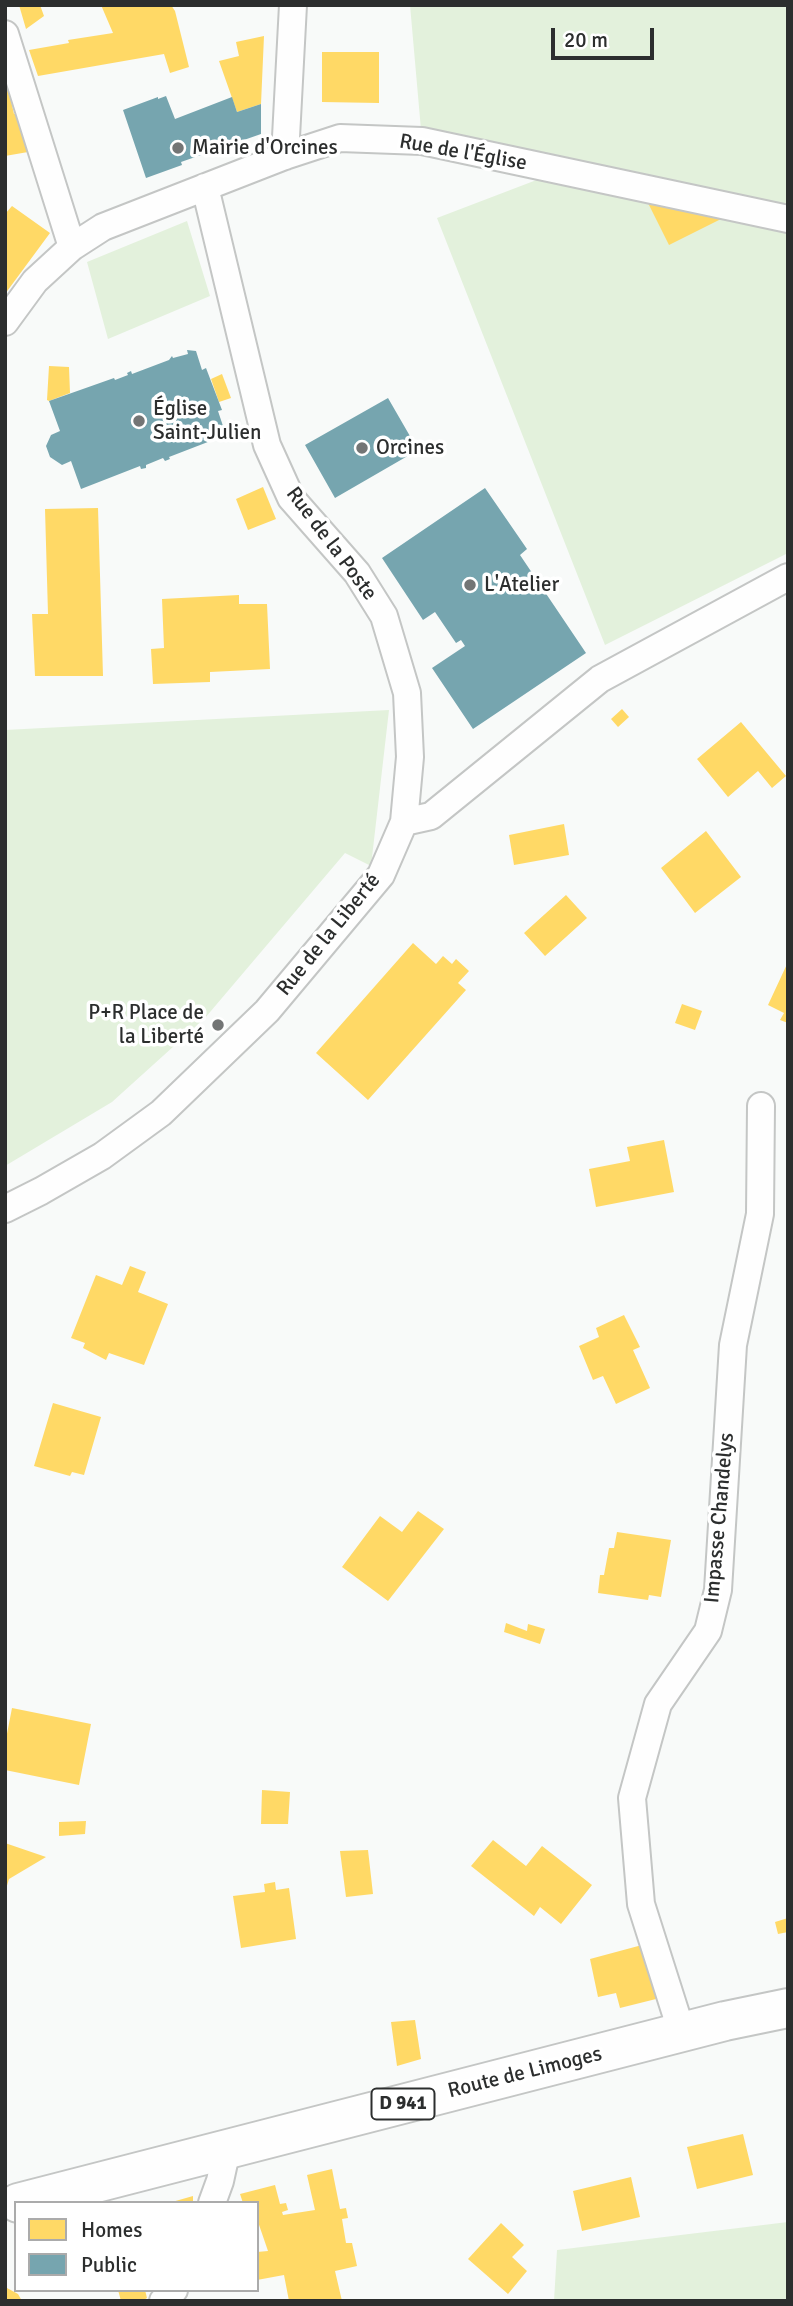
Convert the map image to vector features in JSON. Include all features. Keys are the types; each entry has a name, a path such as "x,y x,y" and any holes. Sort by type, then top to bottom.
{"main road":[{"name":"Route de Limoges","path":"25,2201 682,2032 788,2008"}],"street":[{"path":"285,156 293,5"},
{"path":"5,34 72,247"},
{"name":"Rue de l'Église","path":"5,323 35,281 72,247 103,227 285,156 340,138 422,141 788,219"},
{"name":"Rue de la Poste","path":"205,187 267,445 291,498 357,573 384,616 407,693 410,757 404,822"},
{"path":"404,822 431,816 600,679 788,577"},
{"name":"Rue de la Liberté","path":"5,1209 102,1156 161,1113 267,1011 381,875 404,822"},
{"name":"Impasse Chandelys","path":"682,2032 641,1904 632,1798 658,1704 708,1631 718,1590 733,1345 760,1214 761,1106"},
{"path":"213,2201 227,2149"}],"green space":[{"path":"410,5 788,5 788,219 422,141"},
{"path":"547,176 788,231 788,553 605,645 437,218"},
{"path":"187,221 210,296 108,339 87,262"},
{"path":"389,710 371,866 345,853 205,1018 112,1102 5,1166 5,730"},
{"path":"788,2222 788,2301 554,2301 557,2250"}],"building: Homes":[{"path":"19,5 40,5 44,16 26,29"},
{"path":"101,5 171,5 175,11 189,67 170,73 164,54 38,76 29,50 113,33"},
{"path":"264,36 261,104 237,112 219,61 239,56 236,42"},
{"path":"322,52 379,52 379,103 322,102"},
{"path":"8,87 14,114 17,113 28,152 5,156 5,88"},
{"path":"646,199 725,217 669,245"},
{"path":"12,206 50,233 5,294 5,214"},
{"path":"49,366 69,367 70,393 49,401 47,400"},
{"path":"222,374 231,398 219,402 211,379"},
{"path":"263,487 276,519 248,530 236,499"},
{"path":"98,508 103,676 35,676 32,614 48,614 45,509"},
{"path":"239,595 239,604 267,604 270,669 210,672 210,682 153,684 151,649 164,648 162,599"},
{"path":"622,709 629,717 618,727 611,719"},
{"path":"741,722 786,776 772,788 758,771 728,797 697,759"},
{"path":"564,824 569,855 514,865 509,835"},
{"path":"706,831 741,877 695,913 661,868"},
{"path":"566,895 587,918 545,956 524,933"},
{"path":"413,943 436,964 443,956 452,964 456,959 469,971 458,983 466,990 368,1100 316,1053"},
{"path":"788,962 788,1023 780,1020 784,1013 768,1005"},
{"path":"682,1004 702,1011 695,1030 675,1023"},
{"path":"664,1140 674,1192 596,1207 589,1169 630,1161 627,1147"},
{"path":"130,1266 146,1272 138,1292 168,1304 144,1365 109,1353 106,1360 83,1348 85,1343 71,1338 96,1275 122,1285"},
{"path":"624,1315 640,1347 633,1350 650,1388 616,1404 603,1376 593,1380 579,1346 599,1337 596,1328"},
{"path":"53,1403 101,1417 84,1475 72,1472 70,1476 34,1466"},
{"path":"418,1511 444,1529 388,1601 342,1567 380,1516 402,1532"},
{"path":"617,1532 671,1540 661,1597 649,1595 648,1600 598,1593 600,1575 604,1575 609,1548 614,1548"},
{"path":"506,1623 527,1631 528,1624 545,1629 540,1644 504,1632"},
{"path":"12,1708 91,1724 79,1785 5,1770 5,1744"},
{"path":"262,1790 290,1792 288,1824 261,1824"},
{"path":"86,1821 85,1834 59,1836 59,1822"},
{"path":"493,1840 526,1866 542,1846 592,1885 561,1924 540,1907 534,1916 471,1866"},
{"path":"5,1843 46,1857 9,1879 6,1889"},
{"path":"368,1850 373,1894 346,1897 340,1851"},
{"path":"275,1882 276,1890 289,1888 296,1939 241,1948 233,1896 265,1892 264,1884"},
{"path":"788,1918 788,1932 778,1934 775,1922"},
{"path":"642,1945 656,1999 620,2008 616,1993 598,1997 590,1959"},
{"path":"415,2020 421,2059 397,2066 391,2022"},
{"path":"743,2134 753,2175 697,2189 687,2147"},
{"path":"332,2169 340,2209 346,2208 348,2218 342,2219 346,2243 352,2243 357,2266 335,2271 342,2301 289,2301 284,2275 259,2280 259,2252 268,2251 259,2225 259,2201 242,2201 240,2194 275,2185 280,2204 286,2203 288,2210 282,2212 283,2215 315,2210 307,2175"},
{"path":"631,2177 640,2217 582,2231 573,2191"},
{"path":"193,2196 193,2201 176,2201"},
{"path":"501,2223 524,2245 512,2257 527,2271 508,2294 468,2259"},
{"path":"7,2288 18,2294 22,2301 5,2301"},
{"path":"119,2292 146,2292 147,2298 142,2301 121,2301"}],"building: Public":[{"name":"Mairie d'Orcines","path":"166,96 175,119 232,97 237,112 261,104 261,134 181,162 182,165 146,178 123,110"},
{"name":"Église Saint-Julien","path":"187,350 196,351 202,370 206,368 222,410 218,411 226,435 169,457 170,459 165,461 163,458 146,465 146,468 141,469 140,466 81,489 71,461 62,465 50,457 46,446 51,435 60,431 49,401 114,378 115,380 131,371 132,374 169,360 172,356 173,358 188,354"},
{"name":"Orcines","path":"388,398 418,450 335,498 305,445"},
{"name":"L'Atelier","path":"485,488 527,549 520,555 586,653 473,729 432,668 465,646 461,640 456,643 435,612 423,620 382,558"}],"place":[{"name":"Mairie d'Orcines","path":"178,148"},
{"name":"Église Saint-Julien","path":"139,421"},
{"name":"Orcines","path":"362,448"},
{"name":"L'Atelier","path":"470,585"},
{"name":"P+R Place de la Liberté","path":"218,1025"}]}
